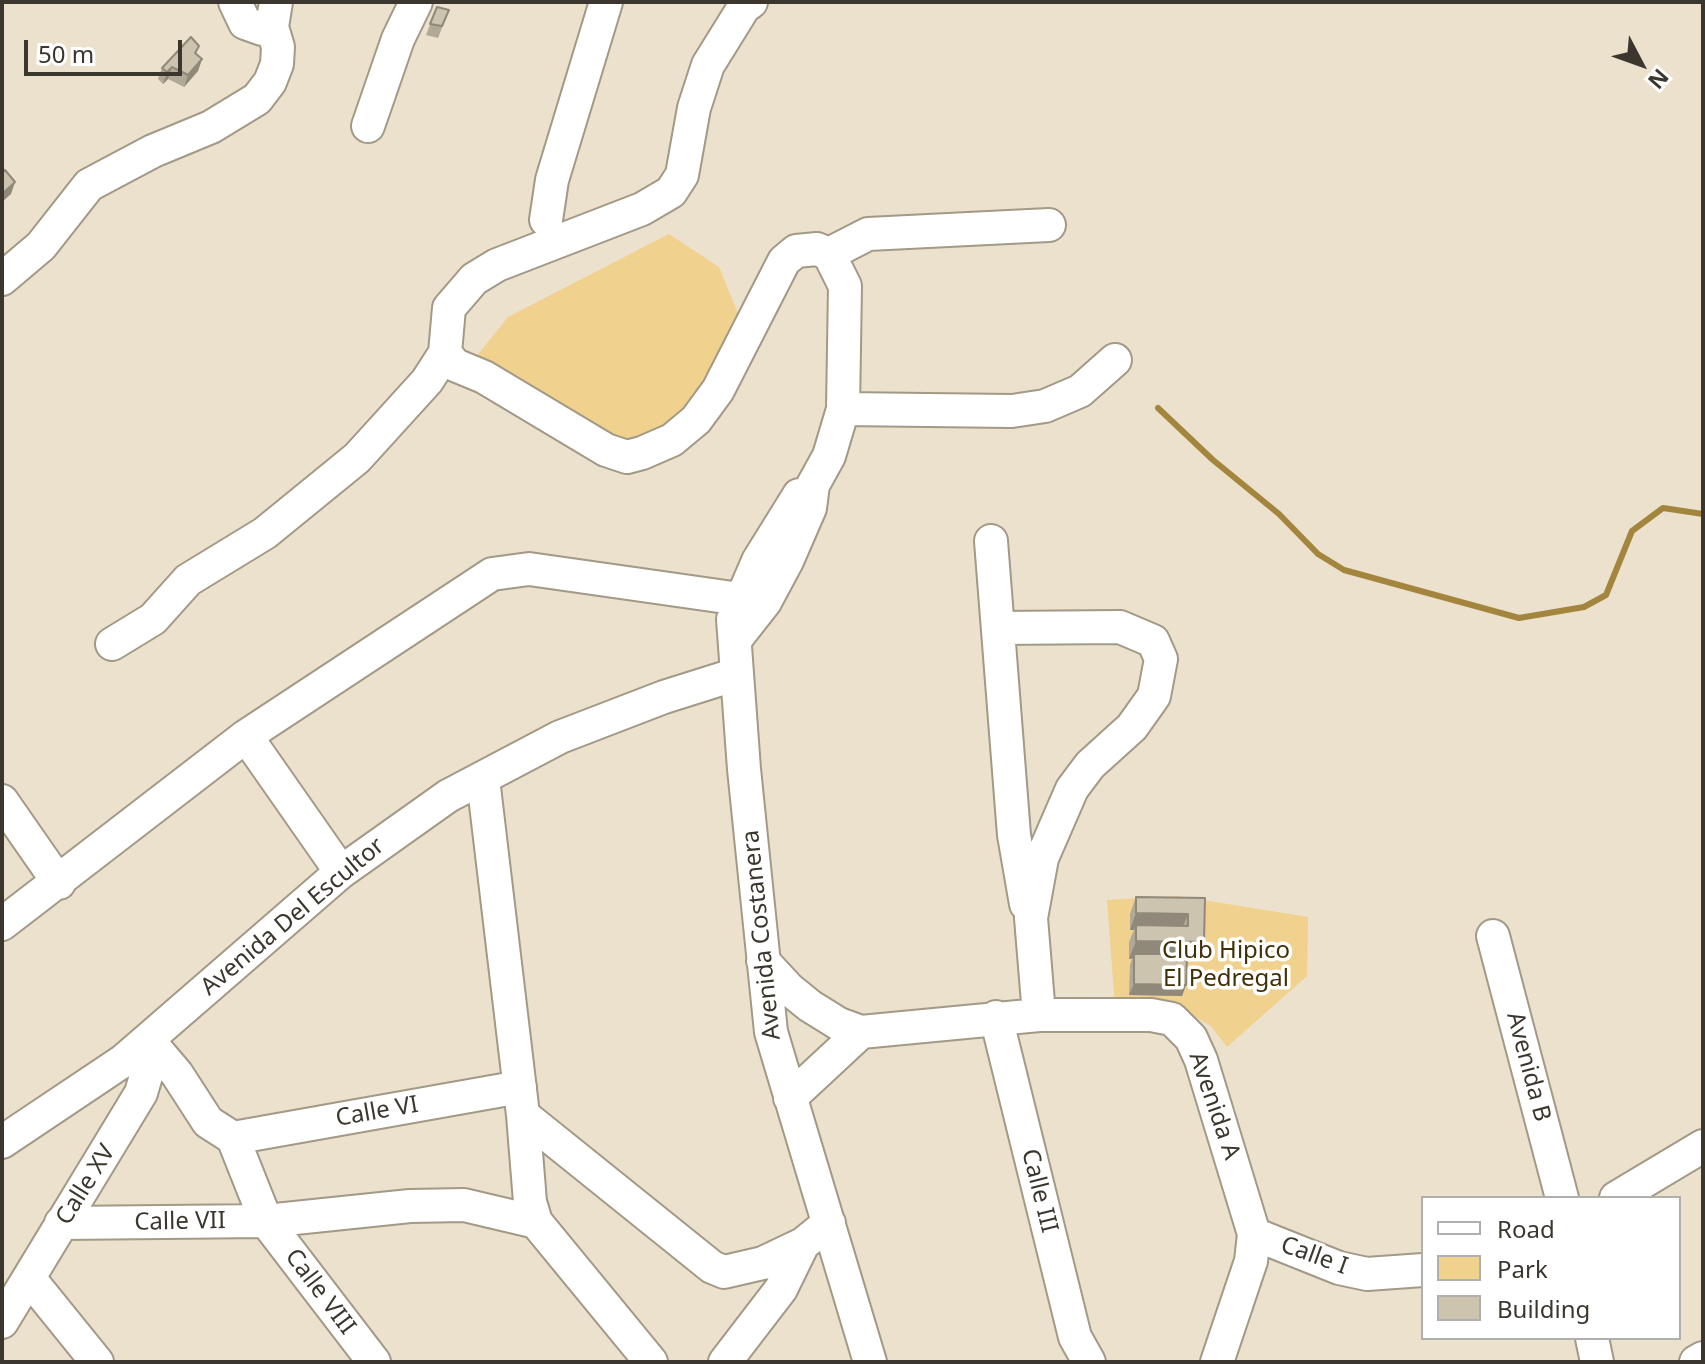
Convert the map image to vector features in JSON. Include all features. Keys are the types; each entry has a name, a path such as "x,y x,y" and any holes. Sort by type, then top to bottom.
{"street":[{"path":"235,2 245,23 262,29 274,14"},
{"path":"368,126 398,39 416,2"},
{"path":"546,220 552,180 606,2"},
{"path":"112,644 159,614 188,580 234,555 341,473 427,381 445,353 449,308 474,279 497,265 642,209 671,192 682,175 694,108 708,65 744,7 751,2"},
{"path":"2,279 41,246 89,185 153,151 211,127 257,99 270,82 277,64 274,14"},
{"path":"829,254 868,234 1049,225"},
{"path":"445,353 455,365 484,377 606,450 627,457 672,440 696,420 718,390 784,261 796,251 817,249 829,254 845,286 843,409 829,456 813,485 810,508 787,561 765,602 736,639"},
{"path":"843,409 1012,411 1045,406 1080,391 1115,360"},
{"path":"2,924 246,736 492,574 529,569 740,599 778,527 799,495 813,485"},
{"path":"991,541 1014,835 1023,896 1031,918"},
{"name":"Avenida Costanera","path":"740,599 733,619 771,1032 870,1362"},
{"path":"998,628 1120,627 1153,641 1161,659 1154,696 1132,727 1090,765 1063,806 1042,858 1031,918 1039,1015"},
{"name":"Avenida Del Escultor","path":"2,1142 149,1041 341,872 448,796 560,737 679,691 737,674"},
{"path":"246,736 341,872"},
{"path":"483,779 522,1101 530,1202 536,1222 651,1362"},
{"path":"2,801 59,883"},
{"name":"Avenida B","path":"1493,936 1561,1196"},
{"path":"763,961 810,1006 839,1024 861,1032 790,1098"},
{"name":"Avenida A","path":"861,1032 1039,1015 1151,1015 1172,1019 1191,1038 1254,1234 1251,1261 1217,1362"},
{"name":"Calle III","path":"996,1017 1075,1337 1089,1362"},
{"path":"149,1041 177,1074 208,1122 233,1138"},
{"name":"Calle XV","path":"2,1322 141,1093 148,1069 149,1041"},
{"path":"522,1101 712,1267 724,1272 744,1269 803,1244 829,1223"},
{"name":"Calle VI","path":"233,1138 522,1101"},
{"name":"Calle VIII","path":"233,1138 266,1221 374,1362"},
{"path":"1619,1196 1703,1146"},
{"name":"Calle VII","path":"61,1223 266,1221 410,1206 464,1205 536,1222"},
{"name":"Calle I","path":"1254,1234 1339,1268 1367,1274 1421,1270"},
{"path":"725,1362 781,1289 803,1244"},
{"path":"29,1278 97,1362"},
{"path":"1592,1340 1597,1362"},
{"path":"1696,1362 1703,1358"}],"green space":[{"path":"669,234 719,267 746,333 719,391 642,460 476,357 508,317"},
{"name":"Club Hipico El Pedregal","path":"1178,896 1308,917 1307,976 1227,1047 1211,1026 1179,1008 1115,1006 1107,900"}],"building":[{"path":"437,7 449,10 442,26 430,24"},
{"path":"191,37 199,46 195,53 202,59 188,75 172,67 167,72 162,68"},
{"path":"5,170 15,182 2,194 2,173"},
{"path":"1136,897 1205,898 1204,942 1136,941 1136,925 1188,926 1188,914 1136,913"},
{"path":"1134,954 1187,954 1186,985 1134,984"}],"waterway":[{"path":"1158,408 1213,460 1279,514 1318,554 1344,570 1519,618 1584,607 1606,595 1632,531 1663,508 1703,514"}]}
